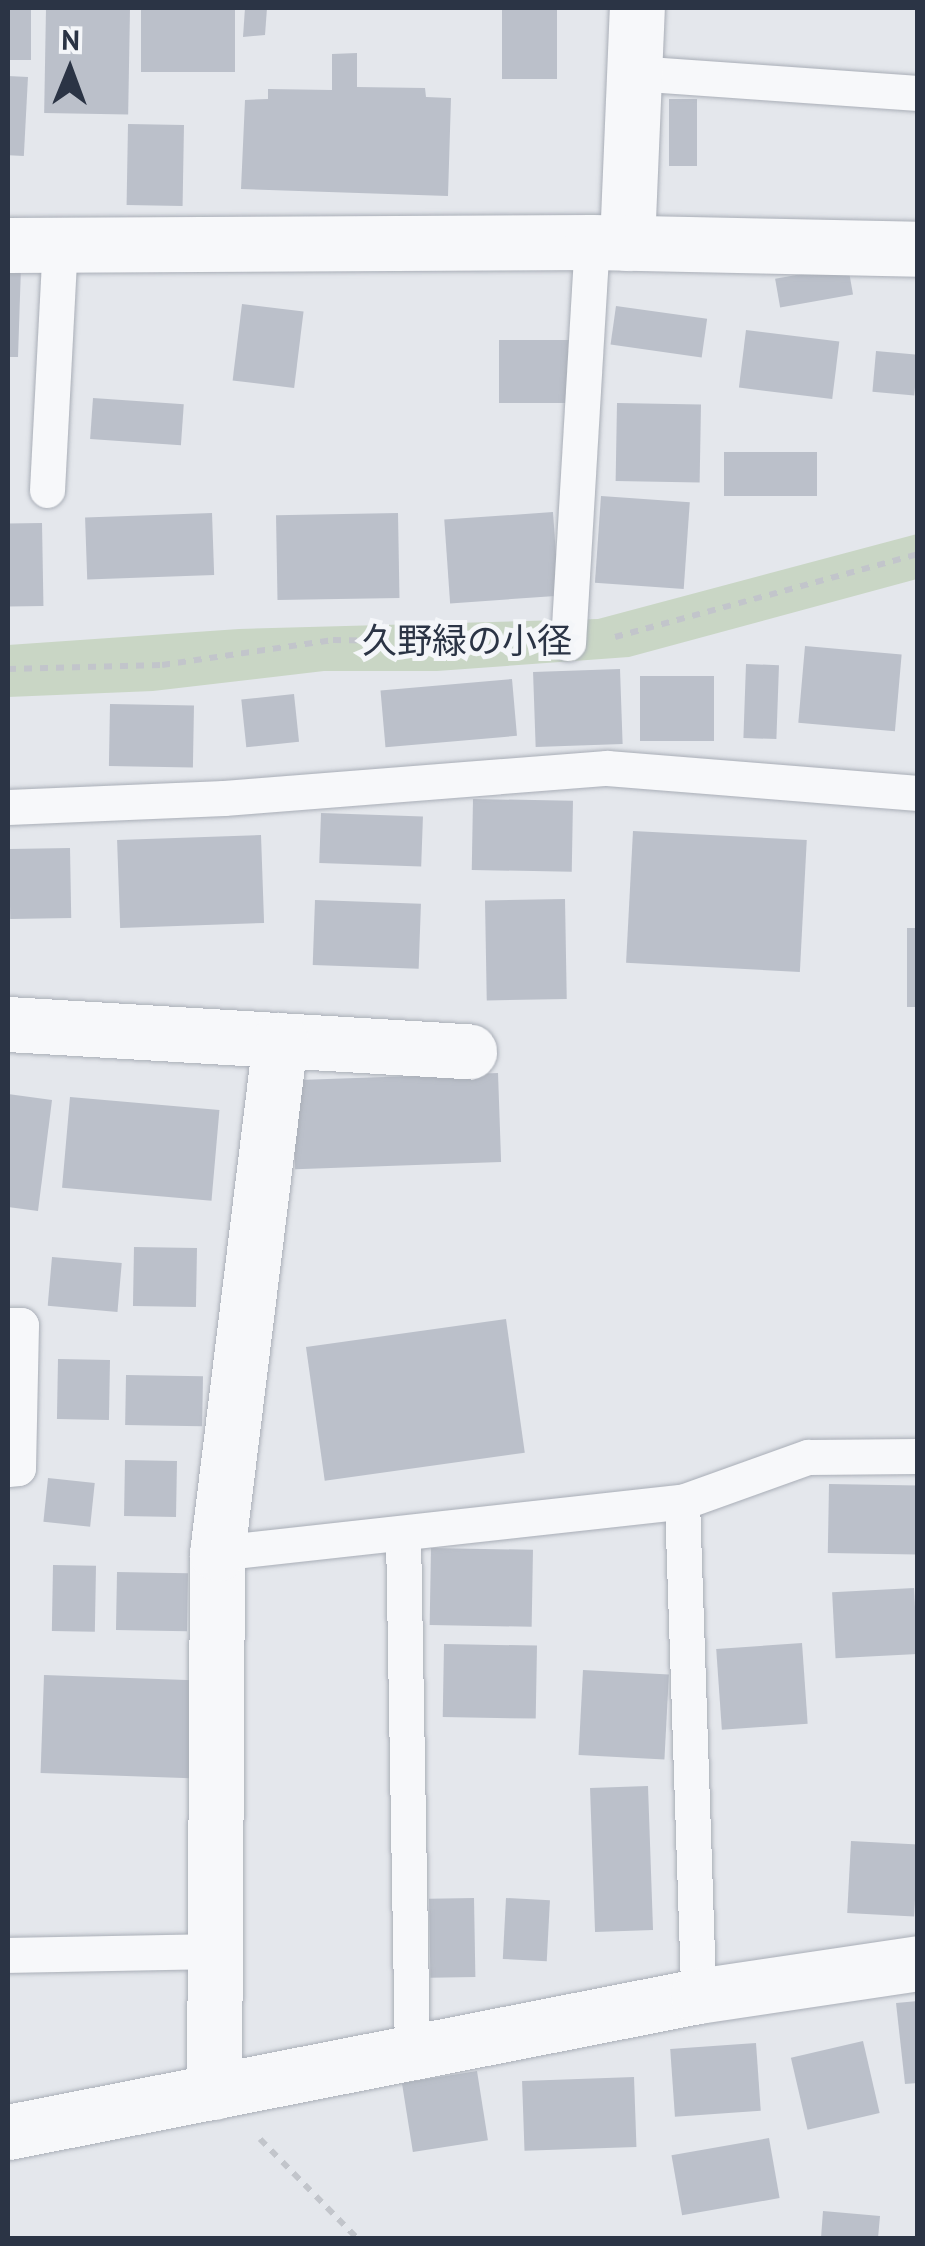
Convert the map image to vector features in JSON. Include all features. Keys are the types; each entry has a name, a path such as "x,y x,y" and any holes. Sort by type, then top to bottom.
{"street":[{"path":"610,242 633,73 637,8"},
{"path":"34,245 610,242 918,249"},
{"path":"8,1024 469,1050"},
{"path":"214,2092 217,1554 280,1040"},
{"path":"8,2132 698,1996 918,1963"}],"lane":[{"path":"633,73 918,93"},
{"path":"568,643 610,242"},
{"path":"34,245 47,490"},
{"path":"8,807 224,798 607,768 918,793"},
{"path":"8,1325 21,1325 18,1468 8,1468"},
{"path":"217,1554 682,1502 808,1457 918,1456"},
{"path":"682,1502 698,1996"},
{"path":"402,1533 412,2053"},
{"path":"8,1954 214,1951"}],"path":[{"name":"久野緑の小径","path":"8,669 162,665 333,640 568,643 632,635 918,554"},
{"path":"214,2092 357,2238"}],"green space":[{"path":"917,534 917,579 629,657 437,671 324,671 153,691 8,697 8,645 239,629 598,619"}],"building":[{"path":"8,8 31,8 31,60 8,60"},
{"path":"46,8 130,9 128,114 44,113"},
{"path":"141,8 235,8 235,72 141,72"},
{"path":"245,8 267,8 265,35 243,37"},
{"path":"502,8 557,8 557,79 502,79"},
{"path":"357,53 357,87 425,88 426,97 451,98 448,196 241,189 245,100 268,99 268,89 332,90 332,54"},
{"path":"8,76 28,77 24,156 8,155"},
{"path":"669,99 697,99 697,166 669,166"},
{"path":"128,124 184,125 183,206 127,205"},
{"path":"8,265 21,266 18,357 8,357"},
{"path":"848,266 853,295 780,307 775,279"},
{"path":"242,304 304,312 294,388 233,380"},
{"path":"616,306 707,319 702,357 611,345"},
{"path":"746,330 839,341 832,399 739,388"},
{"path":"499,340 581,340 581,403 499,403"},
{"path":"876,351 918,355 914,396 872,392"},
{"path":"93,398 184,404 181,445 90,439"},
{"path":"617,403 701,404 700,482 616,481"},
{"path":"724,452 817,452 817,496 724,496"},
{"path":"601,496 690,502 684,589 595,583"},
{"path":"553,512 559,596 450,603 444,520"},
{"path":"212,513 214,575 87,579 85,517"},
{"path":"398,513 399,598 278,600 276,515"},
{"path":"42,523 43,606 9,607 8,524"},
{"path":"805,646 902,654 895,731 798,723"},
{"path":"746,664 779,665 776,739 743,738"},
{"path":"620,669 623,744 536,747 533,672"},
{"path":"640,676 714,676 714,741 640,741"},
{"path":"512,679 517,736 385,747 381,691"},
{"path":"294,694 299,742 246,747 241,700"},
{"path":"110,704 194,705 193,767 109,766"},
{"path":"473,799 573,801 572,872 472,870"},
{"path":"321,813 423,817 421,867 319,863"},
{"path":"633,831 807,840 800,972 626,963"},
{"path":"261,835 264,923 120,928 117,840"},
{"path":"70,848 71,918 10,919 9,849"},
{"path":"565,899 567,999 487,1000 485,900"},
{"path":"315,900 421,904 419,969 313,965"},
{"path":"907,928 918,928 918,1007 907,1007"},
{"path":"498,1073 501,1162 295,1169 292,1080"},
{"path":"8,1094 52,1100 38,1211 8,1207"},
{"path":"70,1097 219,1110 211,1201 62,1188"},
{"path":"134,1247 197,1248 196,1307 133,1306"},
{"path":"52,1257 122,1263 117,1312 48,1306"},
{"path":"506,1319 525,1453 325,1481 306,1347"},
{"path":"58,1359 110,1360 109,1420 57,1419"},
{"path":"126,1375 203,1376 202,1426 125,1425"},
{"path":"125,1460 177,1461 176,1517 124,1516"},
{"path":"48,1478 95,1483 90,1527 43,1522"},
{"path":"829,1484 918,1486 917,1555 828,1553"},
{"path":"431,1548 533,1550 532,1627 430,1625"},
{"path":"53,1565 96,1566 95,1632 52,1631"},
{"path":"117,1572 188,1573 187,1631 116,1630"},
{"path":"914,1588 917,1654 836,1658 832,1592"},
{"path":"802,1643 808,1724 722,1730 716,1649"},
{"path":"444,1644 537,1646 536,1719 443,1717"},
{"path":"583,1670 669,1675 664,1759 579,1755"},
{"path":"44,1675 194,1680 190,1778 41,1773"},
{"path":"648,1786 653,1930 595,1932 590,1788"},
{"path":"851,1841 918,1845 914,1916 847,1913"},
{"path":"474,1898 475,1977 430,1978 429,1899"},
{"path":"506,1898 550,1900 547,1961 503,1959"},
{"path":"918,2001 918,2083 905,2084 896,2003"},
{"path":"863,2041 880,2113 808,2130 791,2058"},
{"path":"756,2043 761,2111 675,2117 670,2049"},
{"path":"477,2071 488,2140 413,2152 402,2083"},
{"path":"634,2077 636,2147 525,2151 522,2081"},
{"path":"769,2138 780,2198 682,2215 672,2155"},
{"path":"823,2211 880,2216 878,2238 821,2238"}]}
